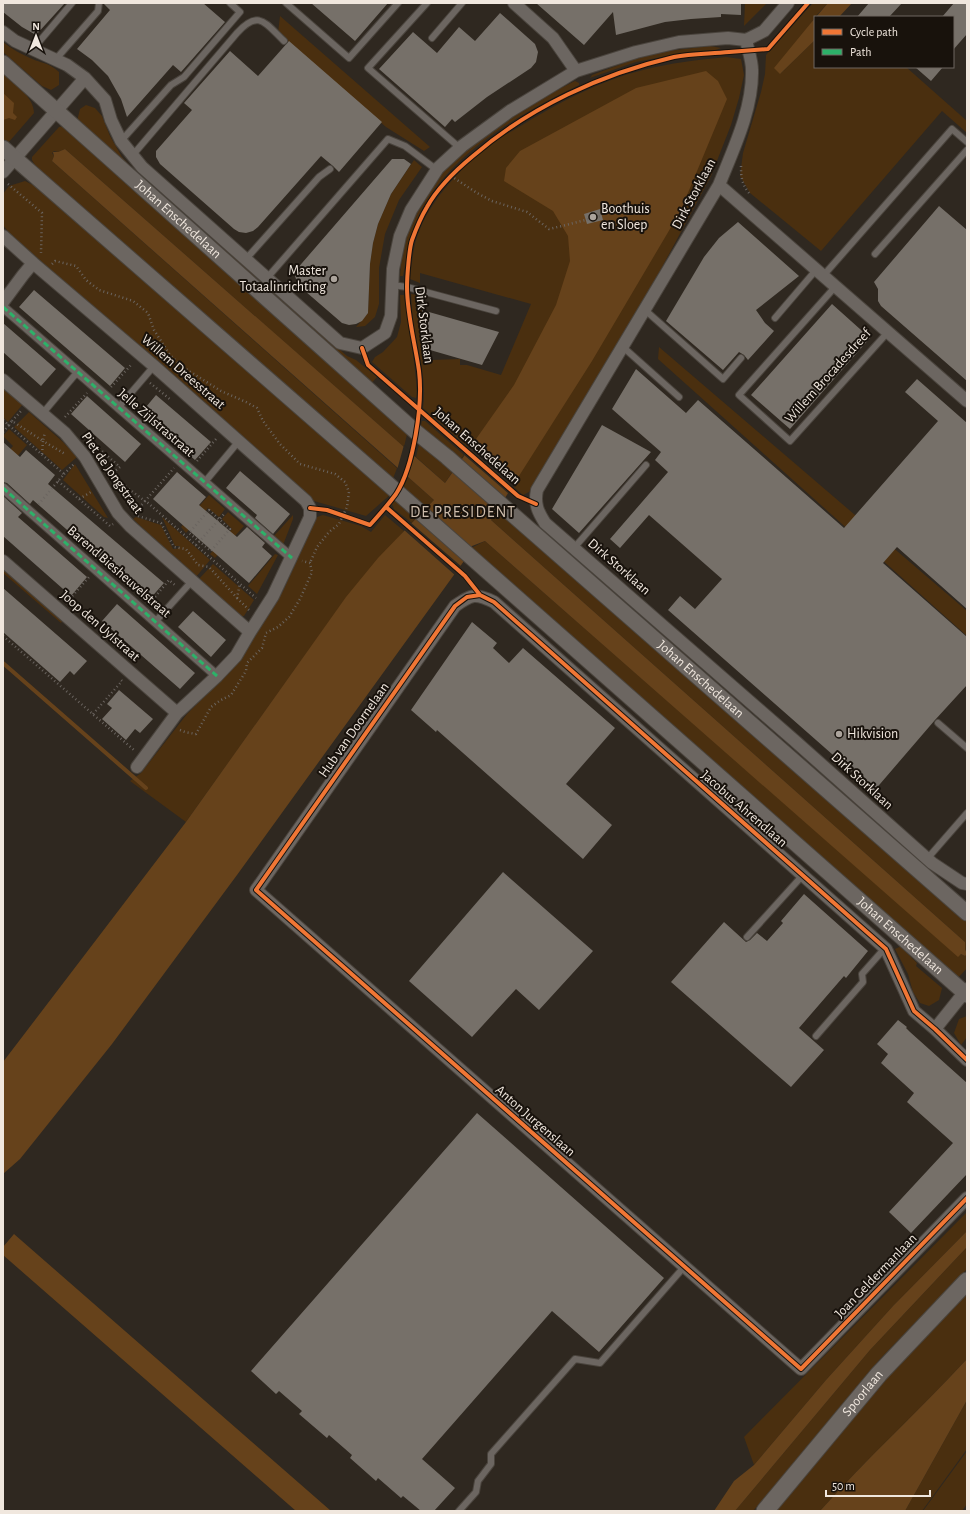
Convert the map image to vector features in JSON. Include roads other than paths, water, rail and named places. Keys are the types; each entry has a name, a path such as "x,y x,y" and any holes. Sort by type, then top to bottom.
{"main road":[{"name":"Spoorlaan","path":"765,1511 879,1374 967,1281"}],"street":[{"path":"514,3 553,38 576,71"},
{"path":"746,40 764,31 788,3"},
{"name":"Dirk Storklaan","path":"3,32 15,41 67,65 85,78 105,100 121,141 142,167 340,343 362,348 385,333 391,316 392,269 400,236 411,210 437,170 460,148 510,111 576,71 636,52 679,42 728,38 746,40 752,70 748,107 734,148 718,185 537,490 536,504 538,512 545,523 927,859 962,883 967,884"},
{"name":"Johan Enschedelaan","path":"3,63 56,112 404,421 508,510 967,914"},
{"path":"5,177 15,158 85,78"},
{"name":"Johan Enschedelaan","path":"3,148 966,992"},
{"name":"Willem Brocadesdreef","path":"718,185 967,402"},
{"name":"Willem Dreesstraat","path":"3,236 37,261 306,501 310,508 310,517 292,558"},
{"path":"3,302 23,275 37,261"},
{"name":"Jelle Zijlstrastraat","path":"3,307 292,558"},
{"name":"Piet de Jongstraat","path":"3,380 65,433 84,457 122,518 250,632"},
{"name":"Barend Biesheuvelstraat","path":"3,488 217,676"},
{"path":"140,763 177,713 236,656 273,596 292,558"},
{"name":"Joop den Uylstraat","path":"3,561 177,713"},
{"name":"Jacobus Ahrendlaan","path":"480,595 494,602 500,607 884,948 914,1011 967,1060"},
{"name":"Hub van Doornelaan","path":"256,890 455,606 467,597 480,595"},
{"name":"Anton Jurgenslaan","path":"256,890 801,1369"},
{"path":"935,1029 966,992"},
{"name":"Joan Geldermanlaan","path":"801,1369 967,1198"}],"lane":[{"path":"33,49 72,3"},
{"path":"56,59 98,11 99,3"},
{"path":"121,141 171,85 184,77 240,12 230,3"},
{"path":"286,3 349,58 398,3"},
{"path":"426,3 368,68 460,148"},
{"path":"432,38 462,3"},
{"path":"132,156 237,33 249,22 256,19 262,21 284,41"},
{"path":"775,318 820,273 952,129 967,142"},
{"path":"267,278 388,139 405,146 437,170"},
{"path":"876,254 967,150"},
{"path":"246,259 319,176 330,169"},
{"path":"392,285 407,287 496,311"},
{"name":"Willem Brocadesdreef","path":"835,287 738,395 790,441 888,332"},
{"path":"645,310 723,379 740,358"},
{"path":"623,347 679,398"},
{"path":"118,408 154,366"},
{"path":"45,415 74,376 78,373"},
{"path":"204,483 239,441"},
{"path":"574,548 646,466"},
{"path":"155,622 192,581"},
{"path":"938,723 967,748"},
{"path":"927,859 967,813"},
{"path":"748,937 802,875"},
{"path":"816,1036 863,982 862,974 884,948"},
{"path":"459,1511 476,1492 478,1481 491,1464 491,1454 575,1359 600,1363 684,1267"}],"waterway":[{"path":"3,663 146,788"}],"place":[{"name":"Boothuis en Sloep","path":"593,217"},
{"name":"Master Totaalinrichting","path":"334,279"},
{"name":"Hikvision","path":"839,734"}],"district":[{"name":"DE PRESIDENT","path":"463,512"}]}
